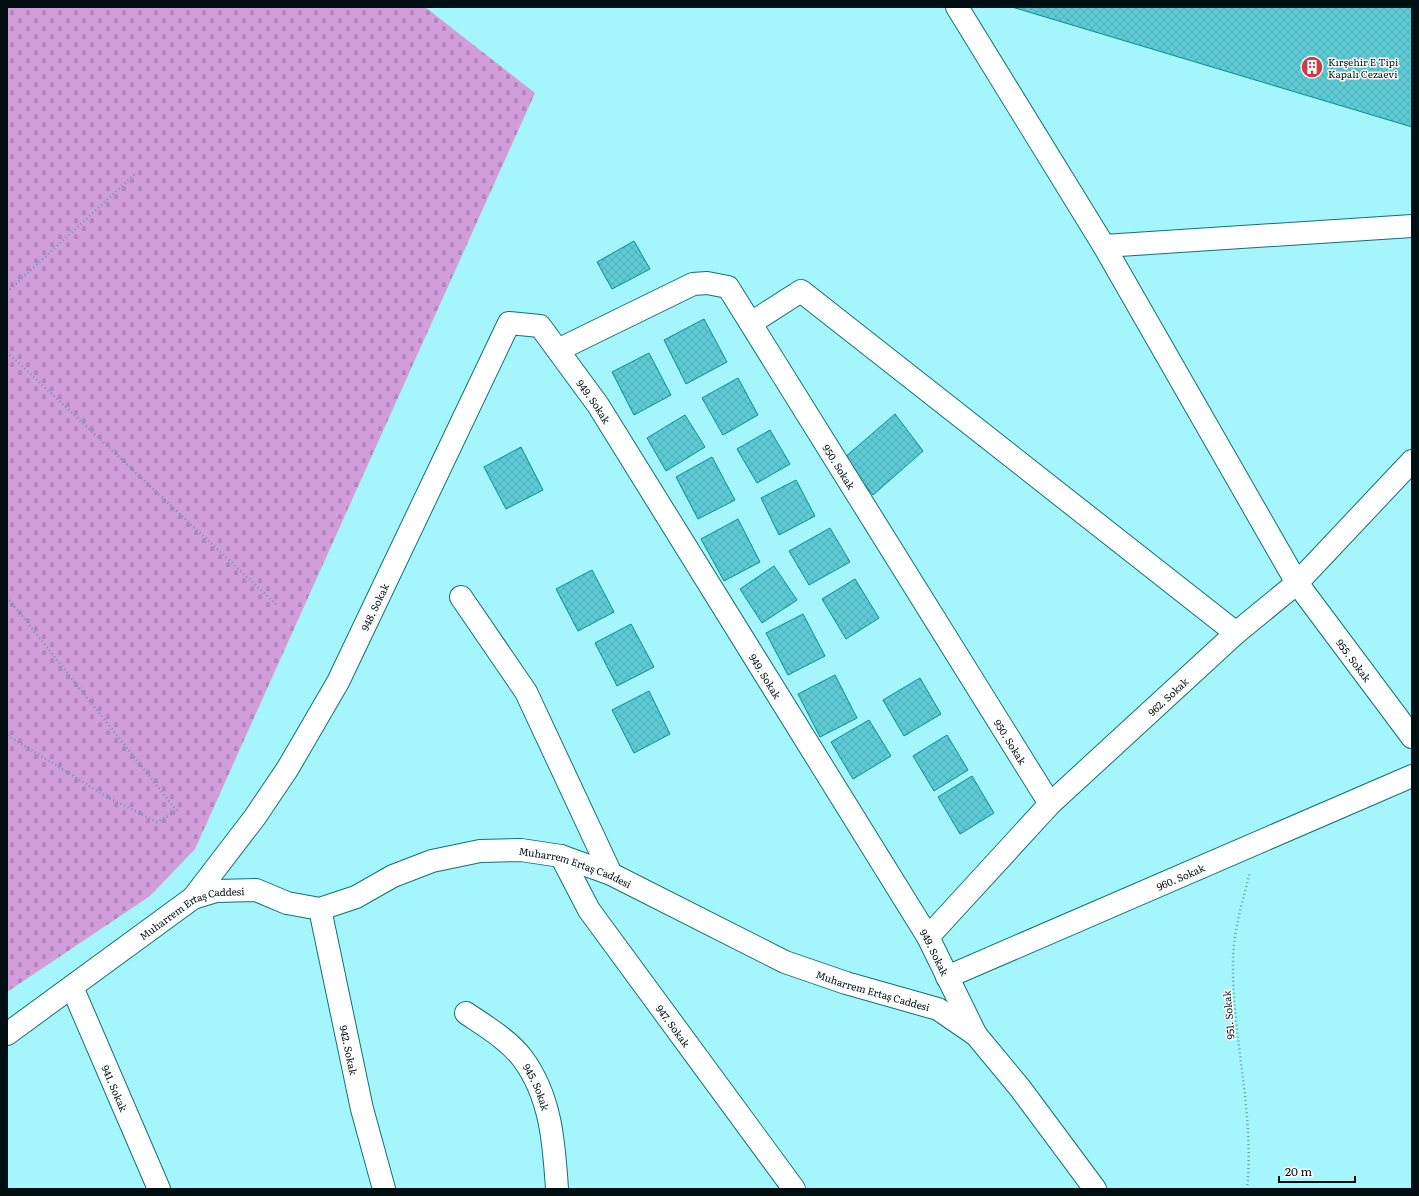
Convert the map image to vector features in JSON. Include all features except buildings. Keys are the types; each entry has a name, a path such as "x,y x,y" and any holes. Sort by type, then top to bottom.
{"street":[{"name":"955. Sokak","path":"957,7 1104,246 1297,583 1412,737"},
{"path":"1104,246 1412,226"},
{"name":"950. Sokak","path":"558,350 692,284 707,283 728,288 1050,804"},
{"path":"751,323 801,291 1236,633"},
{"name":"948. Sokak","path":"193,898 255,817 288,768 338,682 509,323 540,326"},
{"name":"949. Sokak","path":"540,326 598,405 928,937 976,1035"},
{"name":"962. Sokak","path":"928,937 1050,804 1236,633 1297,583 1412,461"},
{"path":"461,597 526,692 611,874"},
{"name":"960. Sokak","path":"947,977 1412,776"},
{"name":"Muharrem Ertaş Caddesi","path":"7,1034 193,898 216,891 256,890 287,903 320,909 356,897 393,876 432,861 480,851 521,850 561,856 611,874 786,962 846,983 938,1008 976,1035 1020,1088 1095,1189"},
{"name":"947. Sokak","path":"561,856 589,910 794,1189"},
{"name":"942. Sokak","path":"320,909 362,1109 384,1189"},
{"name":"941. Sokak","path":"72,987 159,1189"},
{"name":"945. Sokak","path":"466,1013 498,1035 522,1058 544,1096 553,1135 557,1189"}],"path":[{"path":"7,292 135,174"},
{"path":"7,352 278,606"},
{"path":"7,597 177,811 157,822 107,797 7,735"},
{"name":"951. Sokak","path":"1247,1189 1246,1125 1235,1013 1233,961 1235,933 1258,842"}],"green space":[{"path":"7,7 425,7 535,93 195,849 150,896 7,992"}],"place":[{"name":"Kırşehir E Tipi Kapalı Cezaevi","path":"1312,67"}]}
